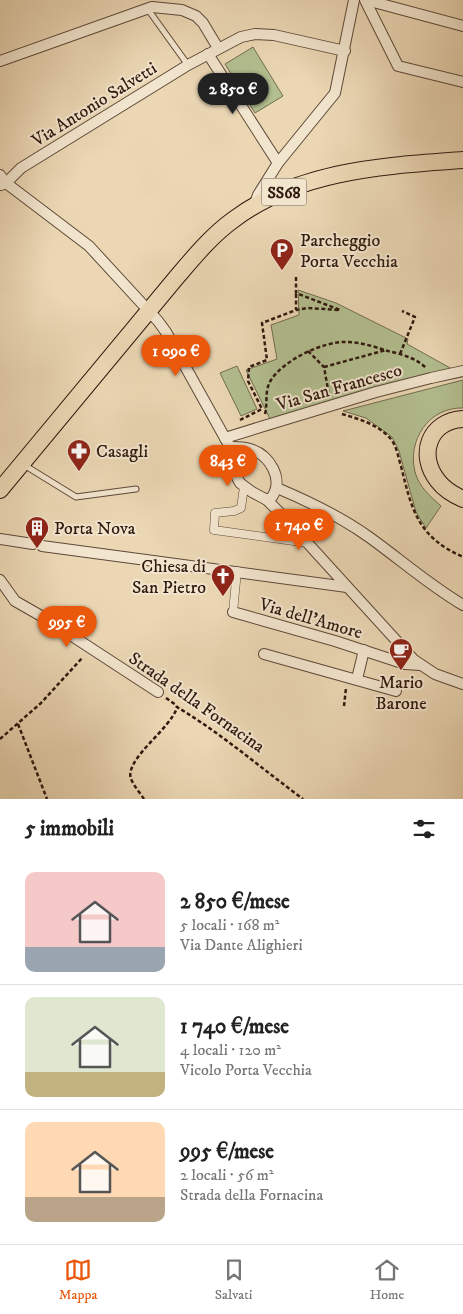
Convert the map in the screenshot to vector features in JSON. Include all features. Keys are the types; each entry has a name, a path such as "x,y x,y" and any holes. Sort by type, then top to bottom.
{"main road":[{"name":"SS68","path":"0,490 148,310 202,248 232,221 254,206 300,186 343,173 391,166 463,160"},
{"path":"463,419 450,421 438,428 432,436 428,454 430,466 436,479 448,490 463,499"}],"street":[{"path":"254,206 258,195 278,163 334,96 338,86 354,0"},
{"path":"365,0 463,26"},
{"path":"365,0 398,66 463,82"},
{"path":"0,61 147,8 157,7 176,9 196,16 203,23 218,48"},
{"name":"Via Antonio Salvetti","path":"2,181 188,65 218,48 245,36 269,34 345,51"},
{"path":"208,54 278,163"},
{"path":"2,181 85,243 166,332 225,439 232,468 244,486 266,500 309,543 347,587 420,665 439,676 463,684"},
{"name":"Via San Francesco","path":"225,439 264,422 463,371"},
{"path":"225,439 261,454 275,471 277,488 272,497 266,500"},
{"path":"244,486 241,508 234,512 215,513 214,530 309,543"},
{"path":"277,488 296,496 360,531 436,589 463,605"},
{"path":"0,539 347,587"},
{"name":"Via dell'Amore","path":"237,571 233,612 364,650 405,664 420,665"},
{"name":"Strada della Fornacina","path":"0,580 15,601 43,617 158,692"},
{"path":"352,678 364,650"},
{"path":"264,654 396,691"}],"lane":[{"path":"147,8 188,65"},
{"path":"21,463 76,497 136,489"}],"path":[{"path":"296,275 296,310"},
{"path":"262,409 248,381 249,367 267,360 262,323 296,310 340,310 296,293"},
{"path":"400,354 415,317 402,311"},
{"path":"264,422 266,392 271,380 288,364 308,351 334,343 363,344 400,354 424,366 431,378"},
{"path":"324,367 386,350"},
{"path":"308,351 324,367 330,401"},
{"path":"225,439 266,407"},
{"path":"335,411 364,420 390,438 397,452 412,508 422,527 433,539 463,557"},
{"path":"0,739 41,703 91,648"},
{"path":"344,706 352,678"},
{"name":"Strada della Fornacina","path":"158,692 176,704 177,707 229,741 303,799"},
{"path":"144,799 131,778 130,772 137,758 174,717 177,707"},
{"path":"18,724 47,799"}],"green space":[{"path":"253,47 283,96 255,113 225,64"},
{"path":"298,290 336,303 408,339 407,344 452,369 270,419 246,370 277,359 271,325 299,315"},
{"path":"237,366 257,409 241,416 220,373"},
{"path":"463,380 463,408 451,409 431,419 423,428 414,448 413,460 419,482 425,491 441,506 426,528 416,512 399,451 392,437 366,418 343,411"}],"place":[{"name":"Parcheggio Porta Vecchia","path":"282,271"},
{"name":"Casagli","path":"79,472"},
{"name":"Porta Nova","path":"37,549"},
{"name":"Chiesa di San Pietro","path":"223,597"},
{"name":"Mario Barone","path":"401,671"}]}
